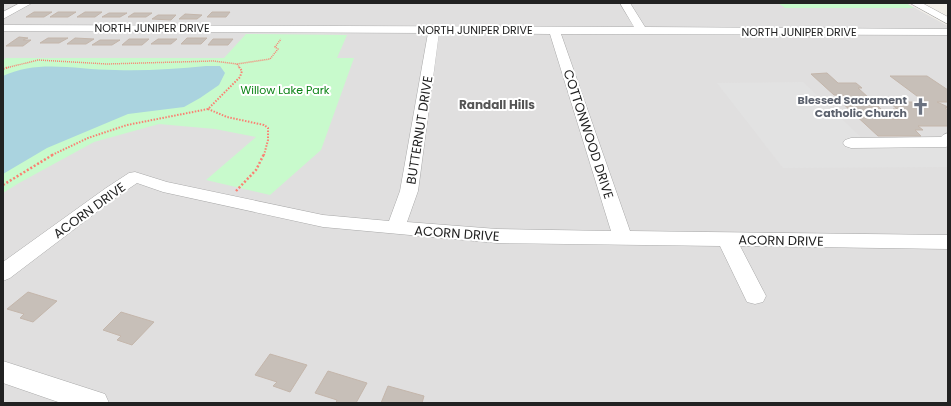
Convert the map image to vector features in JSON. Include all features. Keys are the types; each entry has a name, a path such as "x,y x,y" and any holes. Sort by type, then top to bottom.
{"street":[{"path":"3,16 27,3"},
{"path":"625,3 642,31"},
{"path":"915,3 948,21"},
{"path":"933,3 948,11"},
{"name":"NORTH JUNIPER DRIVE","path":"3,28 948,32"},
{"name":"BUTTERNUT DRIVE","path":"396,228 409,191 434,30"},
{"name":"COTTONWOOD DRIVE","path":"555,31 623,238"},
{"path":"851,143 946,142 948,138"},
{"name":"ACORN DRIVE","path":"3,273 112,192 135,177 162,187 323,221 396,228 497,236 948,242"},
{"path":"728,239 755,296"},
{"path":"3,372 96,403"}],"path":[{"path":"3,69 38,60 107,64 213,61 237,64 270,59 278,49 275,47 288,29"},
{"path":"3,185 54,154 88,138 127,125 208,109 240,77 242,71 237,64"},
{"path":"208,109 227,117 264,125 268,128 269,133 264,158 259,166 226,201"}],"shaded area":[{"path":"3,3 906,3 948,26 948,403 3,403"},
{"path":"803,82 870,146 948,145 948,167 783,168 717,83"}],"green space":[{"path":"778,3 906,3 914,8 785,8"},
{"name":"Willow Lake Park","path":"246,34 347,35 337,58 354,58 321,150 270,195 206,180 256,137 215,129 159,124 94,142 3,193 3,60 6,58 224,58"}],"water":[{"path":"220,66 225,73 219,85 184,107 128,114 47,148 3,174 3,76 30,68 44,67 138,70"}],"building":[{"path":"34,12 52,12 44,17 26,17"},
{"path":"58,12 76,12 68,17 50,17"},
{"path":"85,12 102,12 95,17 77,17"},
{"path":"212,12 230,12 226,17 207,17"},
{"path":"109,13 127,13 120,17 102,17"},
{"path":"134,13 152,13 146,17 128,17"},
{"path":"185,14 202,15 197,19 179,19"},
{"path":"158,15 176,15 171,20 152,19"},
{"path":"19,37 28,38 23,40 31,40 23,46 6,46"},
{"path":"48,38 68,38 59,43 40,43"},
{"path":"75,38 94,39 86,44 67,44"},
{"path":"187,38 207,38 201,44 181,44"},
{"path":"129,39 149,39 142,45 122,45"},
{"path":"158,39 177,39 171,44 151,44"},
{"path":"213,39 233,39 228,45 208,45"},
{"path":"100,40 120,40 112,45 92,45"},
{"name":"Blessed Sacrament Catholic Church","path":"827,73 838,83 856,83 862,88 858,88 892,119 905,119 893,109 897,109 889,102 925,102 890,76 927,76 948,90 948,102 937,102 948,107 945,108 948,110 948,126 918,126 923,130 915,130 921,136 878,136 839,100 854,100 850,96 834,95 811,74"},
{"path":"28,292 57,301 33,322 20,318 24,314 7,309"},
{"path":"121,312 154,322 132,345 117,340 121,336 103,330"},
{"path":"270,354 307,365 290,392 273,386 277,382 255,375"},
{"path":"328,371 367,383 356,403 336,403 337,400 315,393"},
{"path":"388,386 424,396 422,403 381,403"}],"place":[{"name":"Blessed Sacrament Catholic Church","path":"920,106"}],"district":[{"name":"Randall Hills","path":"497,105"}]}
